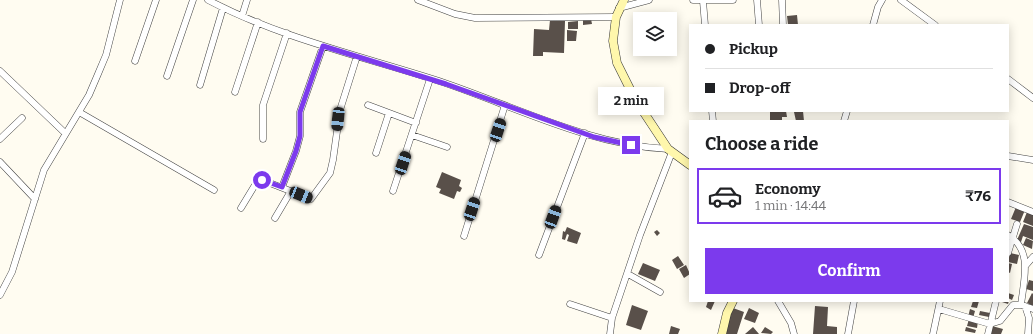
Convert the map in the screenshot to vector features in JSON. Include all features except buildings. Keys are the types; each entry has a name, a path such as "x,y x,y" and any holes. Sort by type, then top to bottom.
{"main road":[{"path":"624,0 616,17 613,41 617,63 636,99 670,151 689,164"},
{"path":"722,334 727,313 732,302"}],"street":[{"path":"0,295 12,272 44,170 89,95 106,55 120,0"},
{"path":"135,62 156,0"},
{"path":"167,76 193,0"},
{"path":"208,0 242,16 323,46 430,79 584,133 631,145 670,151 612,318 610,334"},
{"path":"242,16 247,0"},
{"path":"418,0 455,14 475,18 616,17"},
{"path":"619,8 649,0"},
{"path":"692,0 733,0"},
{"path":"757,0 759,24"},
{"path":"782,0 783,24"},
{"path":"873,24 882,0"},
{"path":"902,0 934,24"},
{"path":"703,1 705,24"},
{"path":"200,85 223,8"},
{"path":"235,92 258,22"},
{"path":"263,139 264,105 287,33"},
{"path":"282,187 296,151 300,136 300,112 323,46"},
{"path":"241,208 258,180 282,187 311,199 330,173 334,160 340,110 357,56"},
{"path":"0,71 65,133"},
{"path":"393,191 430,79"},
{"path":"1009,80 1033,98"},
{"path":"368,105 416,123"},
{"path":"464,236 506,105"},
{"path":"79,112 214,190"},
{"path":"376,153 389,113"},
{"path":"0,139 22,118"},
{"path":"539,255 584,133"},
{"path":"412,135 447,146"},
{"path":"1009,156 1033,160"},
{"path":"0,162 35,198"},
{"path":"275,218 291,191"},
{"path":"1009,202 1033,212"},
{"path":"1017,224 1010,236 1023,248 1026,265 1023,306 1029,318 1028,334"},
{"path":"1026,265 1033,257"},
{"path":"628,274 660,292"},
{"path":"779,302 791,323 794,334"},
{"path":"848,334 854,302"},
{"path":"933,334 940,302"},
{"path":"988,334 996,302"},
{"path":"570,304 612,318"},
{"path":"938,309 990,324 1000,321 1013,305 1033,309"}],"route":[{"path":"262,180 282,187 296,151 300,136 300,112 323,46 446,84 594,137 631,145"}]}
